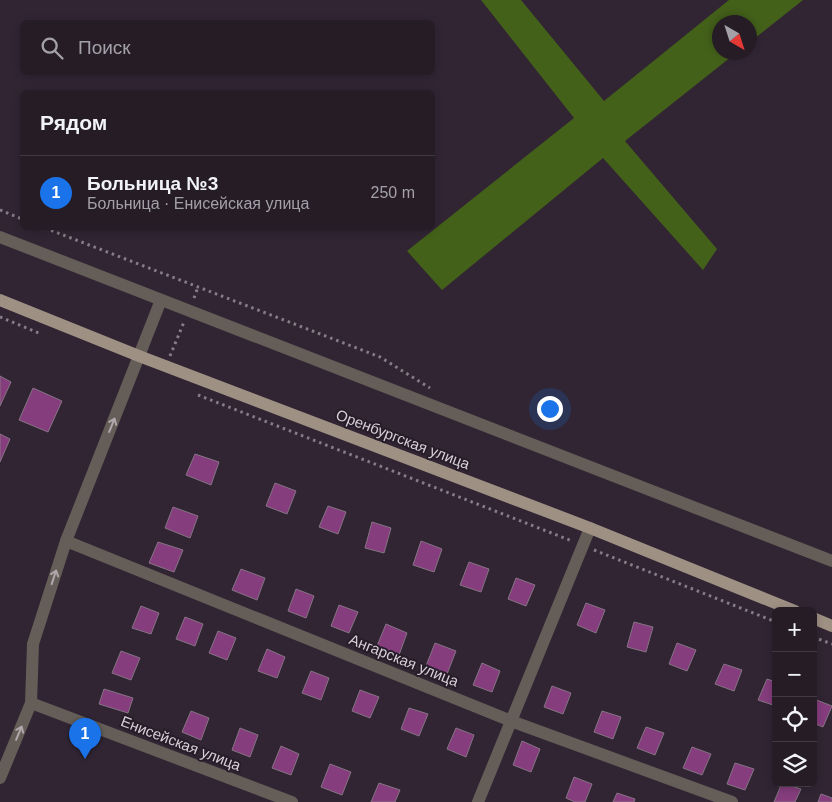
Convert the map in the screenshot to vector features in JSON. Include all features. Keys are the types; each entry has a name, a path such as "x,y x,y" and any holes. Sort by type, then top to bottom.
{"main road":[{"name":"Оренбургская улица","path":"0,300 139,356 590,528 785,607"},
{"path":"817,620 832,626"}],"street":[{"path":"0,238 832,561"},
{"path":"0,778 32,703 33,644 66,541 161,300"},
{"path":"478,802 590,528"},
{"name":"Ангарская улица","path":"66,541 511,721 732,802"},
{"name":"Енисейская улица","path":"32,703 292,802"}],"path":[{"path":"0,210 20,218"},
{"path":"50,230 380,357 437,393"},
{"path":"166,366 198,287"},
{"path":"0,317 44,335"},
{"path":"197,395 584,545 772,620"},
{"path":"817,638 832,644"}],"green space":[{"path":"481,0 521,0 604,101 729,0 803,0 757,36 757,15 712,15 712,60 727,60 625,141 717,249 703,270 603,158 442,290 407,251 574,118"}],"building":[{"path":"0,376 11,382 0,406"},
{"path":"33,388 62,401 48,432 19,420"},
{"path":"0,434 10,439 0,462"},
{"path":"195,454 219,462 211,485 186,475"},
{"path":"275,483 296,491 287,514 266,506"},
{"path":"328,506 346,512 338,534 319,527"},
{"path":"173,507 198,516 190,538 165,528"},
{"path":"372,522 391,528 384,553 365,548"},
{"path":"421,541 442,549 434,572 413,565"},
{"path":"158,542 183,550 174,572 149,563"},
{"path":"469,562 489,569 481,592 460,585"},
{"path":"241,569 265,578 257,600 232,590"},
{"path":"516,578 535,585 526,606 508,599"},
{"path":"296,589 314,596 306,618 288,611"},
{"path":"586,603 605,610 596,633 577,625"},
{"path":"339,605 358,612 349,633 331,626"},
{"path":"141,606 159,613 151,634 132,628"},
{"path":"185,617 203,624 195,646 176,639"},
{"path":"634,622 653,627 646,652 627,647"},
{"path":"386,624 407,633 399,655 377,646"},
{"path":"218,631 236,638 227,660 209,653"},
{"path":"435,643 456,651 447,674 426,666"},
{"path":"677,643 696,650 687,671 669,664"},
{"path":"267,649 285,657 277,678 258,671"},
{"path":"121,651 140,658 131,680 112,673"},
{"path":"482,663 500,671 492,692 473,685"},
{"path":"724,664 742,670 734,691 715,684"},
{"path":"311,671 329,678 321,700 302,693"},
{"path":"767,679 772,681 772,705 758,700"},
{"path":"552,686 571,693 563,714 544,707"},
{"path":"104,689 133,698 128,713 99,704"},
{"path":"360,690 379,697 370,718 352,711"},
{"path":"817,700 832,706 823,727 817,725"},
{"path":"409,708 428,714 419,736 401,729"},
{"path":"191,711 209,718 201,740 182,732"},
{"path":"602,711 621,717 613,739 594,732"},
{"path":"646,727 664,733 655,755 637,748"},
{"path":"240,728 258,735 250,757 232,750"},
{"path":"456,728 474,735 466,757 447,749"},
{"path":"522,741 540,749 531,772 513,765"},
{"path":"281,746 299,754 291,775 272,768"},
{"path":"692,747 711,754 702,775 683,768"},
{"path":"735,763 754,769 745,790 727,784"},
{"path":"330,764 351,772 342,795 321,787"},
{"path":"574,777 592,784 585,802 575,802 566,798"},
{"path":"379,783 400,790 395,802 371,802"},
{"path":"780,787 801,789 795,802 774,802"},
{"path":"617,793 635,799 634,802 613,802"},
{"path":"821,794 832,798 832,802 818,802"}],"place":[{"name":"Больница №3","path":"85,759"}]}
